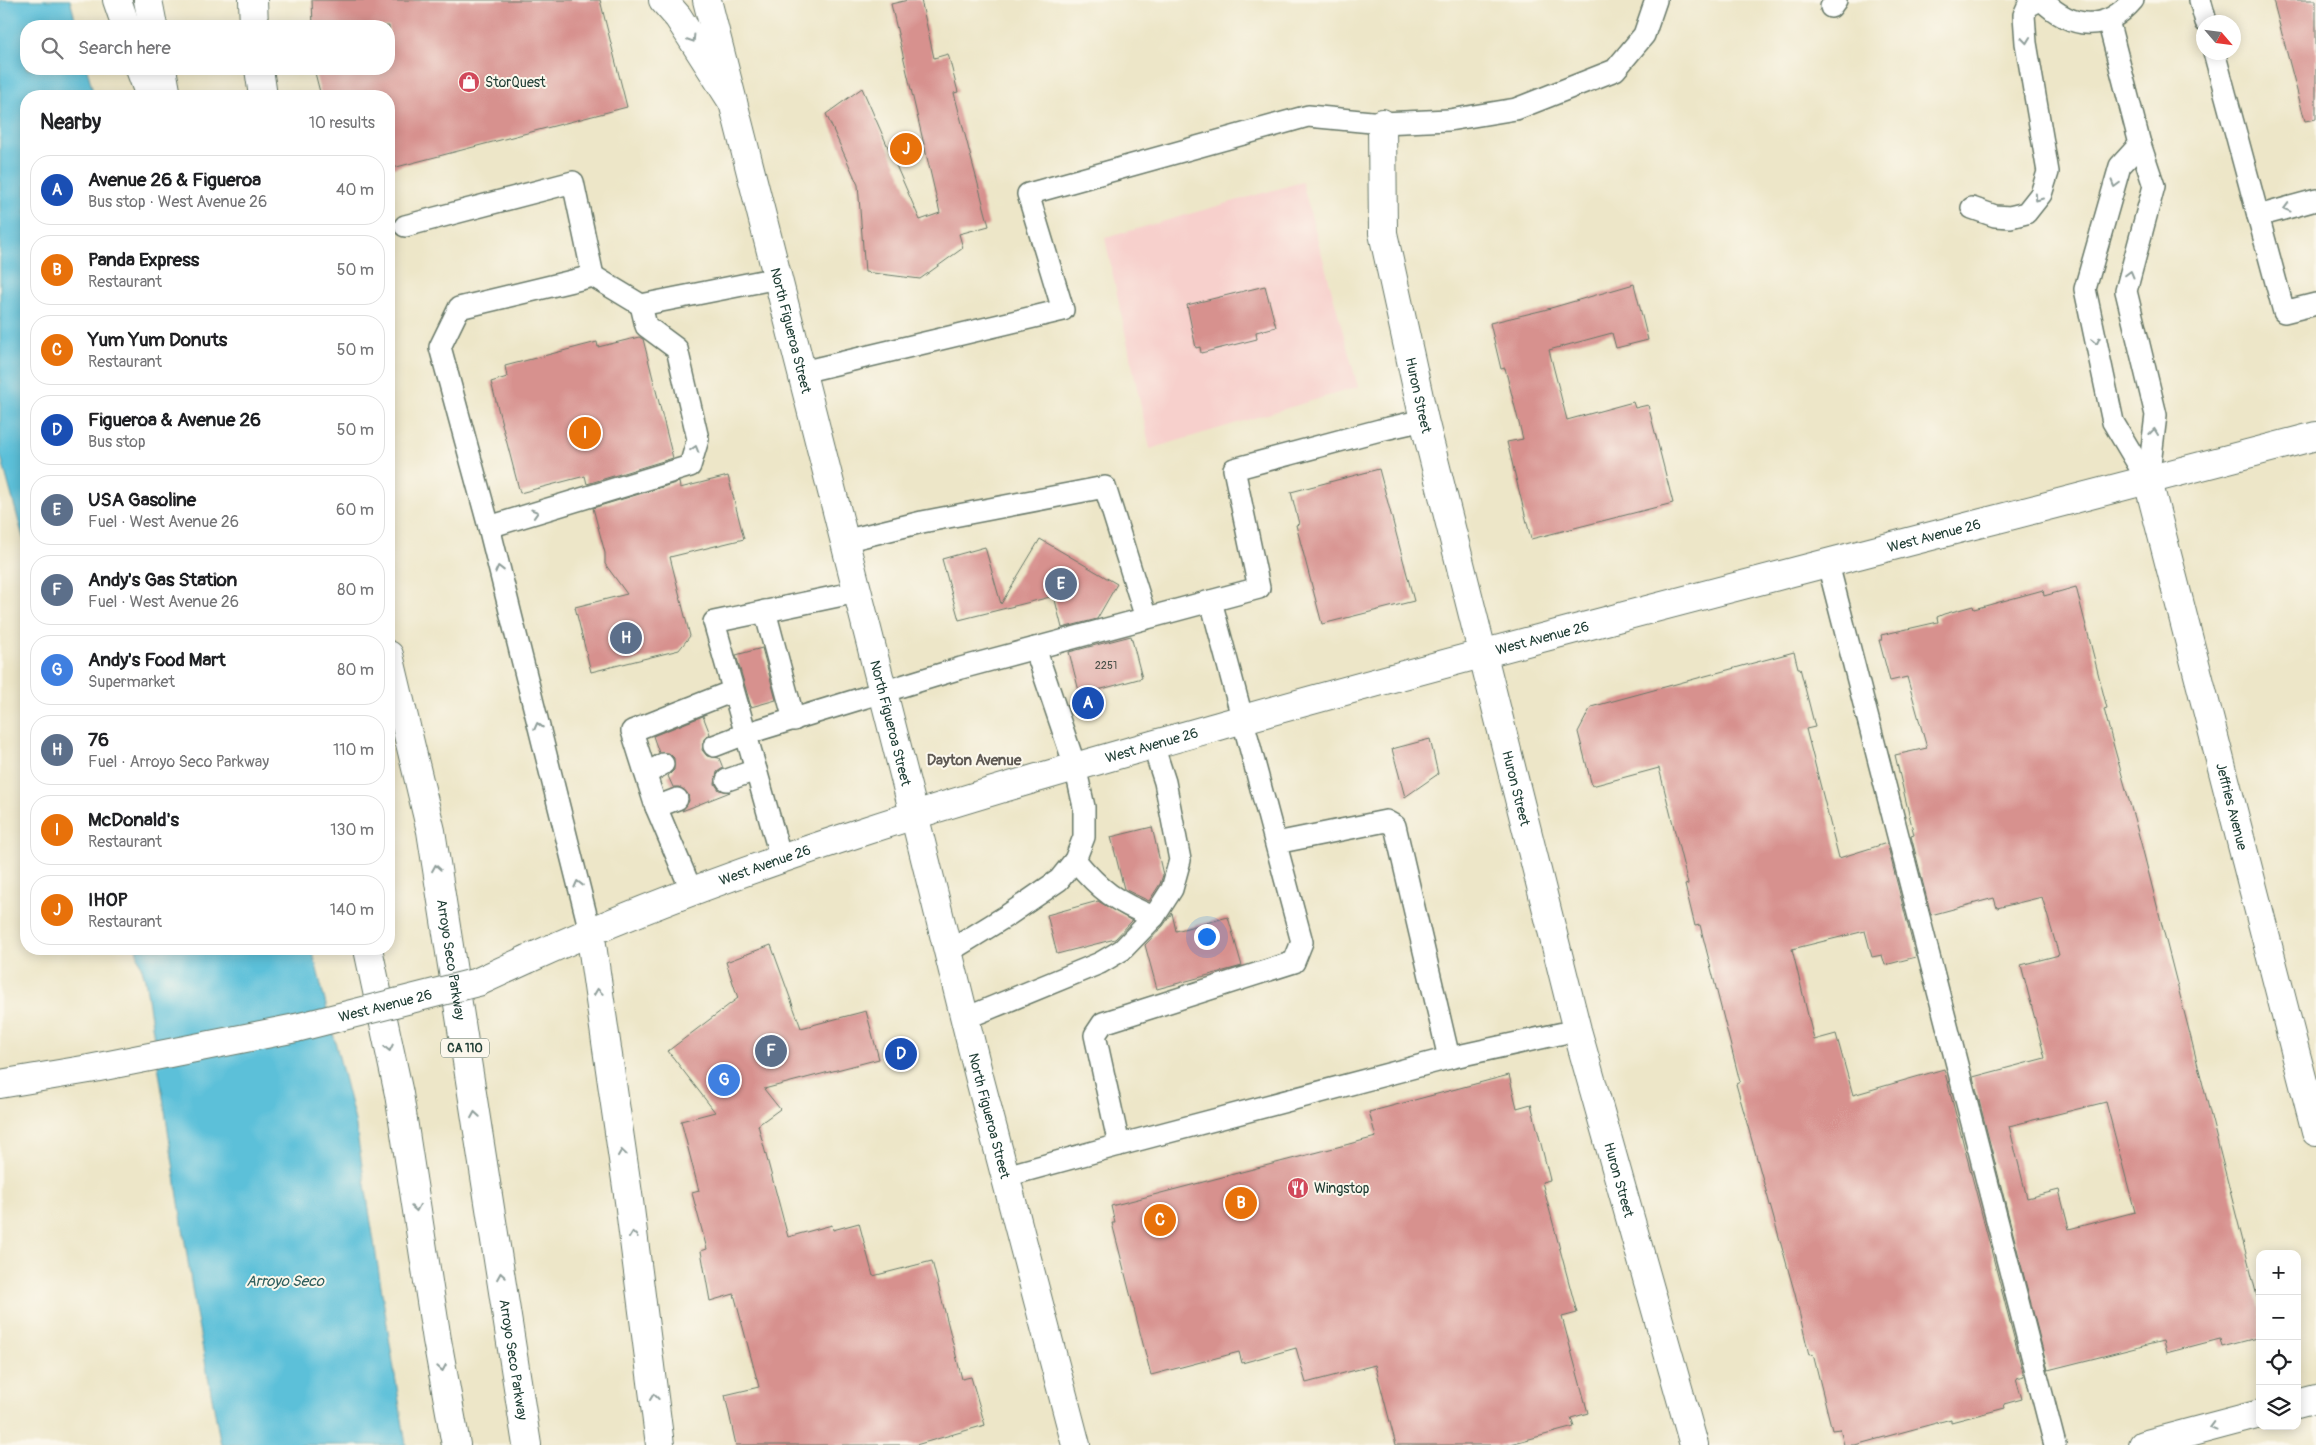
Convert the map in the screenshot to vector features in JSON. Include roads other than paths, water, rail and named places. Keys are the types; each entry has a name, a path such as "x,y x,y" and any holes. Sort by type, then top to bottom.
{"main road":[{"path":"118,0 124,20"},
{"path":"148,0 152,20"},
{"path":"253,0 254,20"},
{"path":"663,0 678,17 733,103"},
{"name":"North Figueroa Street","path":"707,0 948,952 1076,1445"},
{"path":"142,75 148,90"},
{"path":"163,75 166,90"},
{"path":"260,75 262,90"},
{"name":"Huron Street","path":"1382,123 1383,234 1424,420 1577,1030 1694,1445"},
{"name":"West Avenue 26","path":"0,1084 89,1069 296,1028 478,982 590,931 781,859 914,814 1075,766 1481,653 2316,436"},
{"name":"Jeffries Avenue","path":"2148,480 2316,1132"},
{"name":"Arroyo Seco Parkway","path":"395,680 431,831 528,1445"},
{"path":"590,931 629,1201 660,1445"},
{"path":"369,955 399,1094 437,1340 456,1445"},
{"path":"2301,1403 2316,1399"},
{"path":"2143,1445 2256,1415"}],"lane":[{"path":"802,372 1063,310 1028,194 1308,116 1382,123 1449,120 1516,109 1615,70 1644,36 1656,0"},
{"path":"1972,208 1995,216 2010,217 2026,213 2042,194 2048,172 2026,43 2024,15 2028,6 2041,0 2055,13 2071,21 2090,24 2108,20 2124,10 2133,0"},
{"path":"2200,0 2204,15"},
{"path":"2108,20 2140,144 2154,186 2126,291 2156,415 2148,480"},
{"path":"2216,60 2284,312 2316,304"},
{"path":"2140,144 2120,166 2085,289 2113,422 2148,480"},
{"path":"405,226 573,182 594,276"},
{"path":"2258,216 2316,200"},
{"path":"590,931 489,527 440,347 460,308 594,276 641,304 778,278"},
{"path":"489,527 690,466 698,439 677,349 646,326 641,304"},
{"path":"714,746 746,734 961,668 1259,588 1234,469 1424,420"},
{"path":"844,541 922,522 1104,487 1146,618"},
{"path":"1828,564 2055,1445"},
{"path":"781,859 714,622 857,592"},
{"path":"1119,1145 1096,1035 1103,1023 1294,962 1302,942 1211,601"},
{"path":"766,611 794,720"},
{"path":"948,952 1008,915 1059,880 1075,860 1084,837 1084,807 1075,766 1035,648"},
{"path":"692,892 656,807 655,769 632,731 733,691"},
{"path":"966,1018 1100,963 1122,950 1154,917 1172,889 1180,860 1165,782 1153,745"},
{"path":"727,780 756,770"},
{"path":"656,807 677,799"},
{"path":"1276,843 1386,820 1395,826 1449,1058"},
{"path":"1075,860 1096,885 1126,906 1154,917"},
{"path":"1006,1176 1449,1058 1577,1030"}],"water":[{"path":"0,0 70,0 75,20 20,20 20,75 89,75 92,90 20,90 20,526 0,453"},
{"name":"Arroyo Seco","path":"138,955 314,955 355,1121 406,1445 221,1445 195,1308 145,979"}],"place":[{"name":"StorQuest","path":"469,82"},
{"name":"IHOP","path":"906,149"},
{"name":"McDonald's","path":"585,433"},
{"name":"USA Gasoline","path":"1061,584"},
{"name":"76","path":"626,638"},
{"name":"Avenue 26 & Figueroa","path":"1088,703"},
{"name":"Andy's Gas Station","path":"771,1051"},
{"name":"Figueroa & Avenue 26","path":"901,1054"},
{"name":"Andy's Food Mart","path":"724,1080"},
{"name":"Wingstop","path":"1298,1188"},
{"name":"Panda Express","path":"1241,1203"},
{"name":"Yum Yum Donuts","path":"1160,1220"}],"district":[{"name":"Dayton Avenue","path":"974,760"}]}
